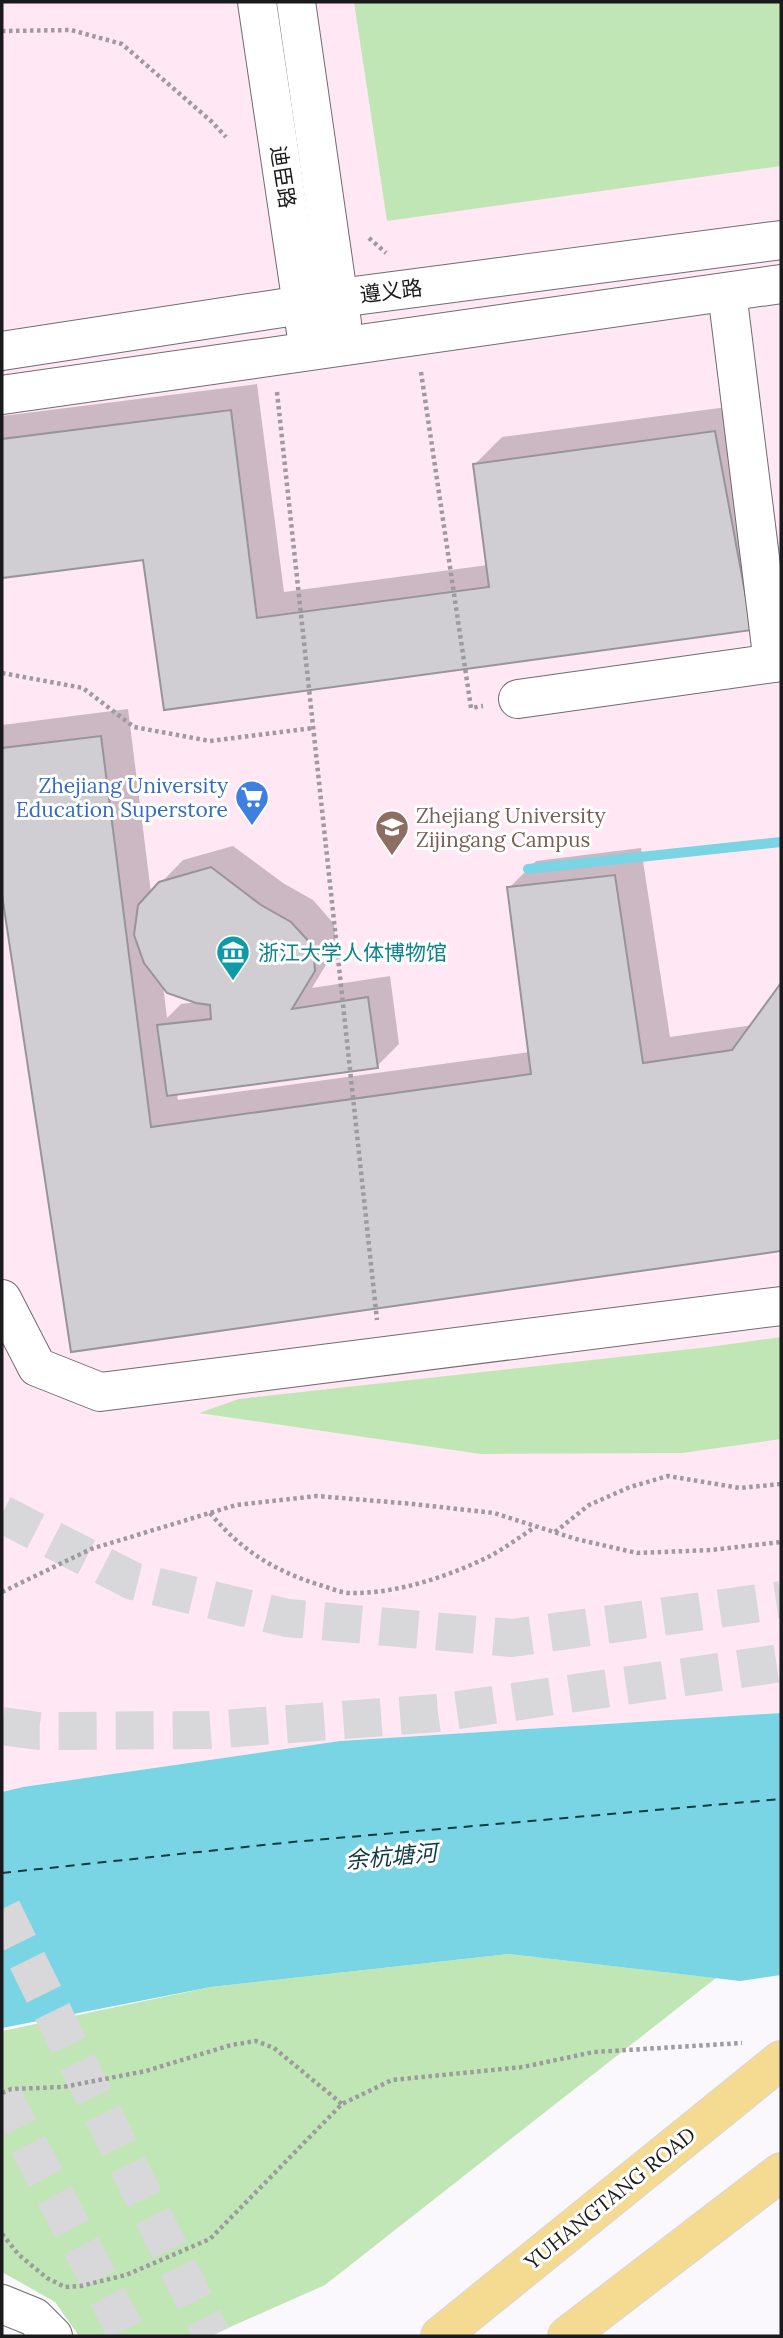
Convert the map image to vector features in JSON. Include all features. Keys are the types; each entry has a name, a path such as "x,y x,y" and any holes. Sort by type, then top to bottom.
{"main road":[{"name":"YUHANGTANG ROAD","path":"440,2336 764,2061"},
{"path":"566,2336 781,2172"}],"street":[{"name":"迪臣路","path":"257,2 302,305 327,349"},
{"name":"迪臣路","path":"296,2 339,298 327,349"},
{"name":"遵义路","path":"2,351 339,298 779,241"},
{"path":"779,241 781,278"},
{"path":"2,395 781,284"},
{"path":"518,699 777,662 727,292"},
{"path":"2,1299 37,1367 100,1392 781,1306"},
{"path":"2,2304 34,2317 53,2336"}],"path":[{"path":"2,31 71,30 122,44 226,137"},
{"path":"419,361 471,708 518,699"},
{"path":"276,381 380,1356"},
{"path":"2,673 83,688 134,727 210,741 313,728"},
{"path":"555,1532 589,1505 630,1487 668,1476 740,1488 781,1484"},
{"path":"2,1592 91,1549 236,1505 317,1496 494,1513 576,1539 637,1553 711,1550 781,1542"},
{"path":"210,1513 224,1530 265,1563 302,1580 348,1593 378,1592 444,1576 491,1555 536,1527"},
{"path":"2,2093 11,2089 63,2087 146,2071 231,2045 256,2041 274,2048 342,2104"},
{"path":"2,2234 19,2255 47,2277 65,2287 81,2286 126,2275 210,2239 342,2104 391,2080 523,2067 594,2052 764,2061"}],"shaded area":[{"name":"Zhejiang University Zijingang Campus","path":"2,2 781,2 781,1713 340,1741 2,1792"}],"green space":[{"path":"354,2 781,2 781,166 387,221"},
{"path":"781,1337 781,1439 682,1453 481,1454 199,1413 239,1399"},
{"path":"509,1954 716,1978 325,2285 210,2336 79,2336 55,2302 2,2272 2,2031 211,1987"}],"water":[{"name":"余杭塘河","path":"781,1713 781,1975 740,1981 509,1954 211,1987 2,2028 2,1792 340,1741"}],"building":[{"path":"231,410 257,618 489,587 473,464 715,431 752,630 164,710 143,560 2,578 2,439"},
{"path":"101,736 151,1127 531,1074 507,887 615,875 643,1063 732,1050 781,983 781,1251 71,1352 2,895 2,748"},
{"name":"浙江大学人体博物馆","path":"211,867 261,905 291,922 313,946 315,971 292,1009 368,997 378,1068 167,1096 157,1025 211,1019 210,1005 167,993 144,963 134,935 138,905 159,882"}],"waterway":[{"path":"528,869 781,842"}],"ferry route":[{"path":"2,1873 292,1842 781,1799"}],"tunnel":[{"path":"2,1514 133,1581 287,1618 512,1638 781,1600"},
{"path":"2,1726 39,1731 209,1730 438,1713 781,1663"},
{"path":"2,1909 212,2336"},
{"path":"2,2094 128,2336"}],"place":[{"name":"Zhejiang University Education Superstore","path":"252,827"},
{"name":"Zhejiang University Zijingang Campus","path":"392,857"},
{"name":"浙江大学人体博物馆","path":"233,982"}]}
